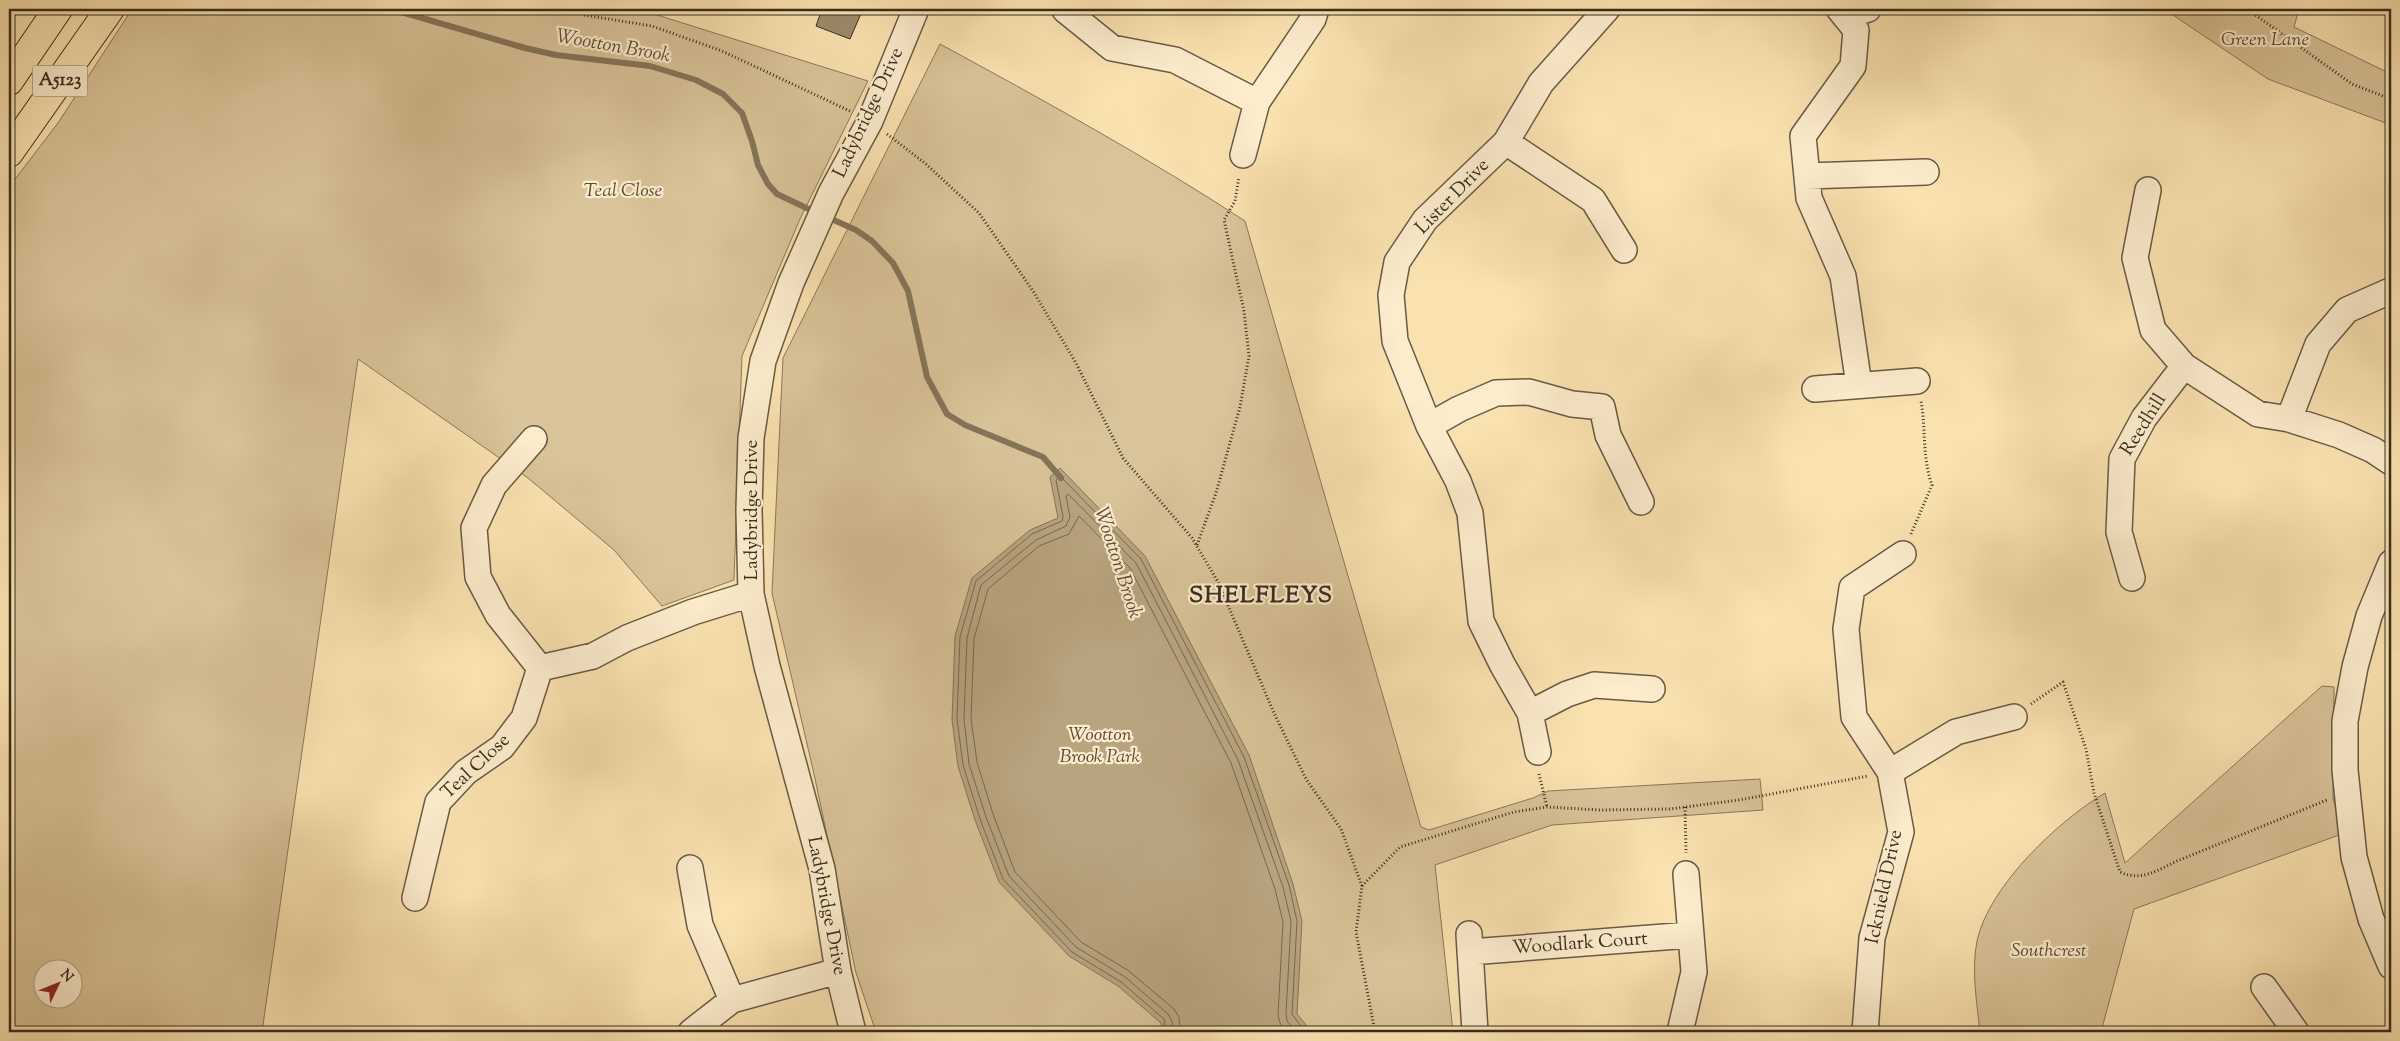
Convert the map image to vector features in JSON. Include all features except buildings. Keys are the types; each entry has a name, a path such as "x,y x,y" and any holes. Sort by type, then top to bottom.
{"highway":[{"name":"A5123","path":"9,82 58,9"},
{"name":"A5123","path":"9,153 110,9"}],"street":[{"name":"Ladybridge Drive","path":"852,1032 838,971 822,869 767,666 751,594 749,510 751,438 763,361 791,284 831,193 870,121 916,9"},
{"path":"1243,155 1257,102 1313,19 1316,9"},
{"name":"Lister Drive","path":"1538,752 1530,713 1502,664 1481,621 1470,513 1458,481 1429,426 1395,341 1391,295 1397,262 1425,220 1506,142 1541,83 1607,9"},
{"path":"1065,10 1112,48 1175,60 1257,102"},
{"path":"1851,11 1856,30 1853,66 1803,136 1809,198 1843,276 1859,385"},
{"path":"1506,142 1593,200 1624,250"},
{"path":"1807,176 1926,172"},
{"path":"2148,190 2135,258 2153,330 2184,366 2258,414 2289,419 2339,435 2373,450 2391,462"},
{"path":"2289,419 2318,344 2347,310 2390,291"},
{"name":"Reedhill","path":"2132,578 2119,532 2122,459 2144,418 2184,366"},
{"path":"1815,389 1917,381"},
{"path":"1429,426 1459,409 1496,393 1529,392 1572,404 1602,407 1608,435 1641,502"},
{"path":"534,438 494,485 474,528 478,577 498,615 540,668 593,656 627,638 693,612 751,594"},
{"name":"Icknield Drive","path":"1865,1032 1872,938 1901,832 1890,772 1854,717 1846,629 1852,588 1903,554"},
{"path":"2391,563 2368,616 2355,667 2345,721 2347,792 2354,856 2371,919 2391,966"},
{"name":"Teal Close","path":"415,898 438,802 466,772 502,747 524,718 540,668"},
{"path":"1530,713 1568,694 1594,685 1652,689"},
{"path":"1890,772 1956,732 2014,717"},
{"path":"690,868 700,924 732,1000"},
{"path":"1680,1032 1694,972 1686,874"},
{"name":"Woodlark Court","path":"1475,1032 1469,943 1689,924"},
{"path":"691,1032 732,1000 838,971"},
{"path":"2264,987 2296,1032"}],"path":[{"path":"2247,9 2352,84 2391,99"},
{"path":"584,15 652,26 722,51 870,121 926,164 979,213 1033,291 1072,355 1123,458 1197,546 1218,582 1274,713 1306,779 1341,829 1362,886 1356,932 1375,1032"},
{"path":"1197,546 1216,493 1238,415 1249,356 1244,311 1224,220 1235,201 1243,155"},
{"path":"1903,554 1932,485 1927,471 1924,451 1925,423 1917,381"},
{"path":"2014,717 2063,682 2086,749 2094,792 2120,872 2131,877 2153,873 2177,861 2347,792"},
{"path":"1538,752 1539,772 1547,807"},
{"path":"1362,886 1400,847 1514,812 1547,807 1600,810 1685,807 1739,800 1890,772"},
{"path":"1685,807 1686,874"}],"green space":[{"path":"132,9 638,9 868,81 800,219 742,356 734,580 662,606 614,550 528,478 358,359 262,1032 9,1032 9,187 58,123"},
{"name":"Green Lane","path":"2164,9 2299,9 2294,27 2391,74 2391,125 2268,79"},
{"name":"Wootton Brook Park","path":"940,44 1133,152 1245,221 1421,827 1429,830 1533,798 1548,791 1760,779 1763,810 1552,825 1435,865 1453,1032 876,1032 856,973 814,774 772,593 783,358"},
{"name":"Southcrest","path":"2322,686 2334,687 2333,798 2342,834 2134,909 2101,1032 1980,1032 1975,975 1977,941 1984,920 1995,899 2010,877 2028,857 2067,820 2105,793 2125,863"}],"water":[{"path":"1060,468 1145,556 1249,755 1293,884 1302,921 1297,1014 1312,1032 1162,1032 1161,1023 1118,986 1069,956 999,882 975,820 958,766 952,720 955,636 972,578 1030,530 1058,518 1050,477"}],"waterway":[{"name":"Wootton Brook","path":"391,9 525,48 556,55 650,66 696,80 723,94 742,113 758,165 768,184 777,194 817,213"},
{"name":"Wootton Brook","path":"827,217 856,230 872,241 893,263 908,291 927,377 947,414 965,425 1043,457 1061,478"}],"district":[{"name":"SHELFLEYS","path":"1261,596"}]}
